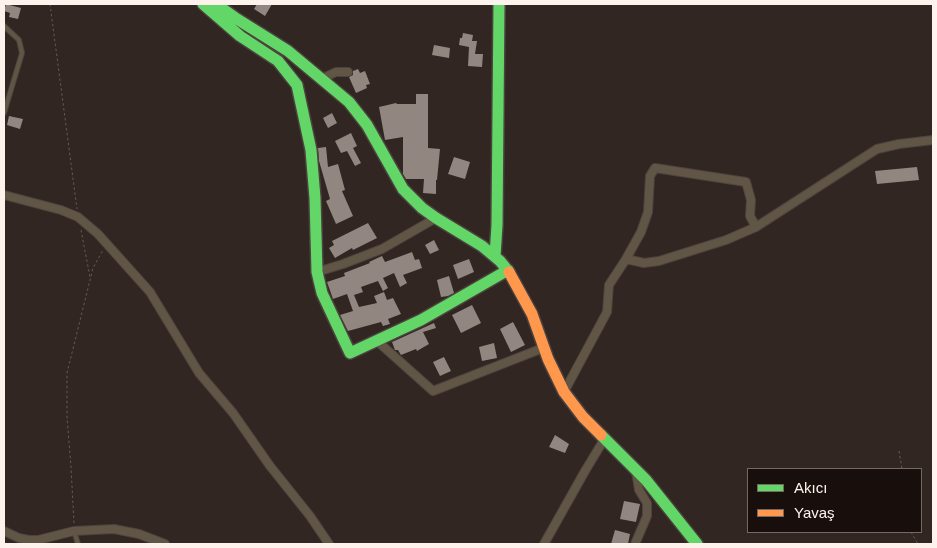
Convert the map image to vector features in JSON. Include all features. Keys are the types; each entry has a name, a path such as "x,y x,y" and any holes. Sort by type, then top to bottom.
{"street":[{"path":"203,4 240,36 278,62 297,85 311,150 315,198 317,272 322,293 350,353 421,320 508,270"},
{"path":"216,4 288,51 349,102 367,125 403,189 422,208 482,246 508,270 532,314 543,348 564,392 583,417 636,468 697,544"},
{"path":"495,256 497,225 499,4"},
{"path":"321,79 336,72 348,72"},
{"path":"626,259 644,263 659,261 726,240 756,227 877,149 933,140"},
{"path":"564,392 607,312 609,284 641,232 648,212 650,176 655,168 746,182 751,200 750,216 756,227"},
{"path":"4,195 61,210 78,217 98,234 150,292 199,373 233,413 270,466 310,516 328,544"},
{"path":"317,272 343,264 382,248 436,218"},
{"path":"377,340 433,391 543,348"},
{"path":"544,544 605,438"},
{"path":"634,544 647,516 647,503 639,490 636,468"},
{"path":"4,531 20,538 38,540 74,531 114,529 139,534 166,544"}],"lane":[{"path":"4,26 19,40 22,52 4,113"},
{"path":"74,531 78,544"}],"path":[{"path":"50,4 78,217 90,278"},
{"path":"74,531 67,417 67,373 93,268 106,244"},
{"path":"898,451 902,468"}],"building":[{"path":"6,4 21,8 18,19 9,17 10,13 4,11"},
{"path":"257,4 272,4 265,16 254,9"},
{"path":"463,33 473,35 472,41 477,41 475,54 483,54 482,67 468,66 469,47 459,45"},
{"path":"434,45 450,48 449,58 432,55"},
{"path":"358,69 360,73 365,71 370,84 366,85 367,88 356,93 349,77 353,75 353,71"},
{"path":"416,94 428,94 428,148 440,149 436,194 423,193 424,179 406,179 403,174 403,137 385,140 379,107 396,103 416,104"},
{"path":"332,113 337,123 328,128 323,118"},
{"path":"9,116 23,119 20,129 7,125"},
{"path":"351,133 357,146 353,148 361,163 355,166 347,151 341,153 335,141"},
{"path":"326,147 328,167 338,164 345,190 342,191 353,216 336,224 326,201 330,199 319,161 318,148"},
{"path":"454,157 470,162 465,179 448,174"},
{"path":"917,167 919,180 877,184 875,171"},
{"path":"368,223 377,238 353,250 352,248 335,258 329,248 334,245 332,241"},
{"path":"434,240 439,250 430,254 425,245"},
{"path":"412,252 415,260 419,259 422,268 403,275 407,283 400,287 394,273 383,278 388,288 383,291 378,281 361,287 363,292 354,295 359,307 377,303 374,296 384,292 387,300 393,298 401,314 388,319 390,324 383,326 381,322 348,331 340,315 353,311 347,294 333,299 327,282 345,276 344,273 382,256 385,262"},
{"path":"469,259 474,272 458,279 453,265"},
{"path":"449,276 454,293 441,297 437,280"},
{"path":"472,305 481,323 461,333 452,315"},
{"path":"513,322 525,345 511,352 500,329"},
{"path":"434,323 436,328 423,332 429,344 417,351 416,349 401,355 398,350 395,350 392,342"},
{"path":"494,343 497,358 482,361 479,347"},
{"path":"444,357 451,371 440,376 433,362"},
{"path":"555,435 569,444 565,453 549,447"},
{"path":"624,501 640,504 636,522 620,519"},
{"path":"615,530 630,534 628,544 611,544"}],"traffic: fast":[{"path":"203,4 240,36 278,61 297,85 311,150 315,198 317,272 322,293 350,353 421,320 508,270"},
{"path":"216,4 288,51 349,102 367,125 403,189 422,208 482,246 500,261 509,272"},
{"path":"495,256 497,225 499,4"},
{"path":"601,435 646,480 697,544"}],"traffic: slow":[{"path":"509,272 532,314 548,359 564,392 583,417 601,435"}]}
